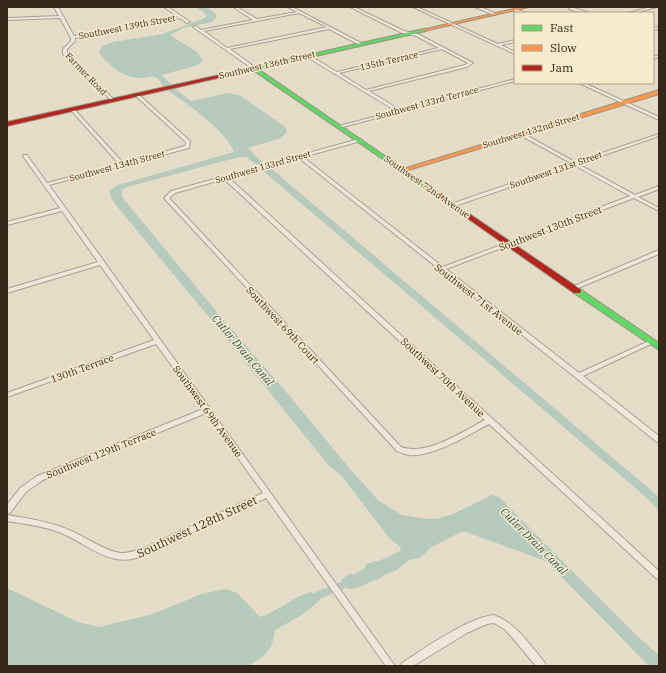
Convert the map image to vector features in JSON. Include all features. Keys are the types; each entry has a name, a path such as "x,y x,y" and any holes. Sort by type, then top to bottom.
{"street":[{"name":"Farmer Road","path":"56,7 73,37 73,41 65,49 65,54 112,100"},
{"path":"166,7 188,22"},
{"path":"235,7 257,21"},
{"path":"290,7 361,44"},
{"path":"352,7 402,32 417,35 471,64 365,91"},
{"path":"415,7 514,53"},
{"path":"477,7 495,14"},
{"name":"Southwest 136th Street","path":"7,124 495,14 519,11 527,7"},
{"path":"634,12 655,7"},
{"path":"570,8 583,12"},
{"path":"201,31 300,12"},
{"path":"7,19 61,17"},
{"name":"Southwest 139th Street","path":"73,37 181,17"},
{"name":"Southwest 72nd Avenue","path":"195,27 509,244 655,340 659,347"},
{"path":"227,49 329,28"},
{"path":"498,45 514,41"},
{"name":"135th Terrace","path":"336,73 443,48"},
{"path":"308,56 398,111"},
{"name":"Southwest 133rd Terrace","path":"340,127 514,80"},
{"path":"583,84 659,119"},
{"name":"Southwest 132nd Street","path":"403,170 659,92"},
{"name":"Southwest 134th Street","path":"45,185 181,150 188,146 188,142 137,95"},
{"path":"72,109 122,165"},
{"path":"521,134 659,210"},
{"name":"Southwest 131st Street","path":"453,205 659,135"},
{"name":"Southwest 133rd Street","path":"168,195 359,140"},
{"name":"Southwest 69th Avenue","path":"25,156 391,666"},
{"name":"Southwest 71st Avenue","path":"300,157 659,440"},
{"name":"Southwest 70th Avenue","path":"226,178 659,576"},
{"name":"Southwest 130th Street","path":"441,269 659,187"},
{"name":"Southwest 69th Court","path":"168,195 166,199 355,404 396,446 406,453 418,453 430,449 490,420"},
{"path":"7,224 62,209"},
{"path":"574,288 659,252"},
{"path":"7,291 101,262"},
{"path":"578,376 655,340"},
{"name":"130th Terrace","path":"7,395 158,341"},
{"name":"Southwest 129th Terrace","path":"7,511 23,490 40,478 207,410"},
{"name":"Southwest 128th Street","path":"7,518 54,527 82,539 108,554 125,558 144,552 268,494"},
{"path":"405,666 478,622 494,619 510,630 542,666"}],"water":[{"name":"Cutler Drain Canal","path":"196,7 208,8 217,16 212,22 183,28 170,35 197,52 203,60 198,65 162,75 191,101 229,93 241,96 284,126 287,130 286,133 281,138 248,148 262,162 261,164 257,165 246,157 239,157 127,187 122,190 122,197 226,323 379,501 402,515 437,519 453,514 492,495 499,497 635,634 659,655 659,666 649,666 546,561 466,532 461,532 430,548 420,558 409,560 397,570 384,575 378,580 372,581 360,587 350,589 346,588 341,580 349,574 354,574 364,569 366,564 384,559 400,551 401,548 390,539 341,475 330,467 115,204 110,195 110,190 118,185 234,152 230,144 214,126 165,88 158,79 155,77 135,78 123,74 112,67 99,53 102,46 113,42 162,34 203,19 207,15"},
{"path":"268,169 273,170 659,497 659,511 647,498 263,171"},
{"path":"7,588 78,622 99,627 153,614 204,593 227,589 237,593 260,617 304,594 311,592 320,596 320,600 302,615 275,630 270,648 260,659 249,666 7,666"}],"waterway":[{"path":"310,599 352,581"}],"traffic: fast":[{"path":"233,73 424,30"},
{"path":"254,68 428,188"},
{"path":"577,291 659,347"}],"traffic: slow":[{"path":"424,30 527,7"},
{"path":"403,170 659,92"}],"traffic: jam":[{"path":"7,124 233,73"},
{"path":"428,188 577,291"}]}
